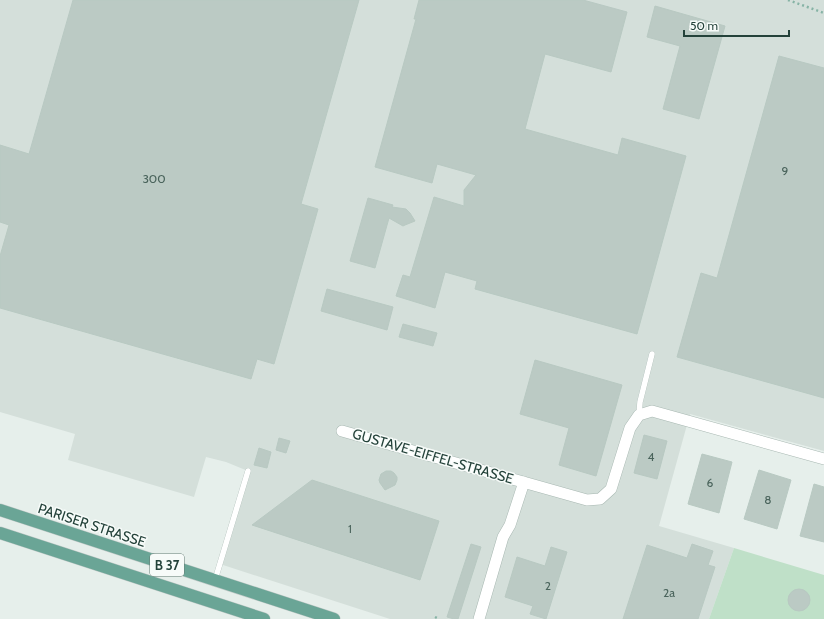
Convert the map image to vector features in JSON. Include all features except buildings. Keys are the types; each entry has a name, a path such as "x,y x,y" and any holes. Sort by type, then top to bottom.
{"main road":[{"name":"PARISER STRASSE","path":"0,510 334,619"},
{"name":"B 37","path":"0,533 264,619"}],"street":[{"path":"639,415 652,411 824,459"},
{"name":"GUSTAVE-EIFFEL-STRASSE","path":"342,430 587,500 600,499 611,489 630,428 639,415"},
{"name":"GUSTAVE-EIFFEL-STRASSE","path":"480,619 503,537 510,525 524,482"}],"lane":[{"path":"639,415 640,402 652,354"},
{"path":"215,580 248,471"}],"path":[{"path":"788,0 824,13"},
{"path":"435,617 439,619"}],"shaded area":[{"path":"0,0 824,0 824,451 690,414 659,526 734,548 709,619 390,619 220,564 248,471 226,462 206,457 194,497 68,460 75,434 0,412"}],"green space":[{"path":"734,548 824,575 824,619 709,619"}]}
